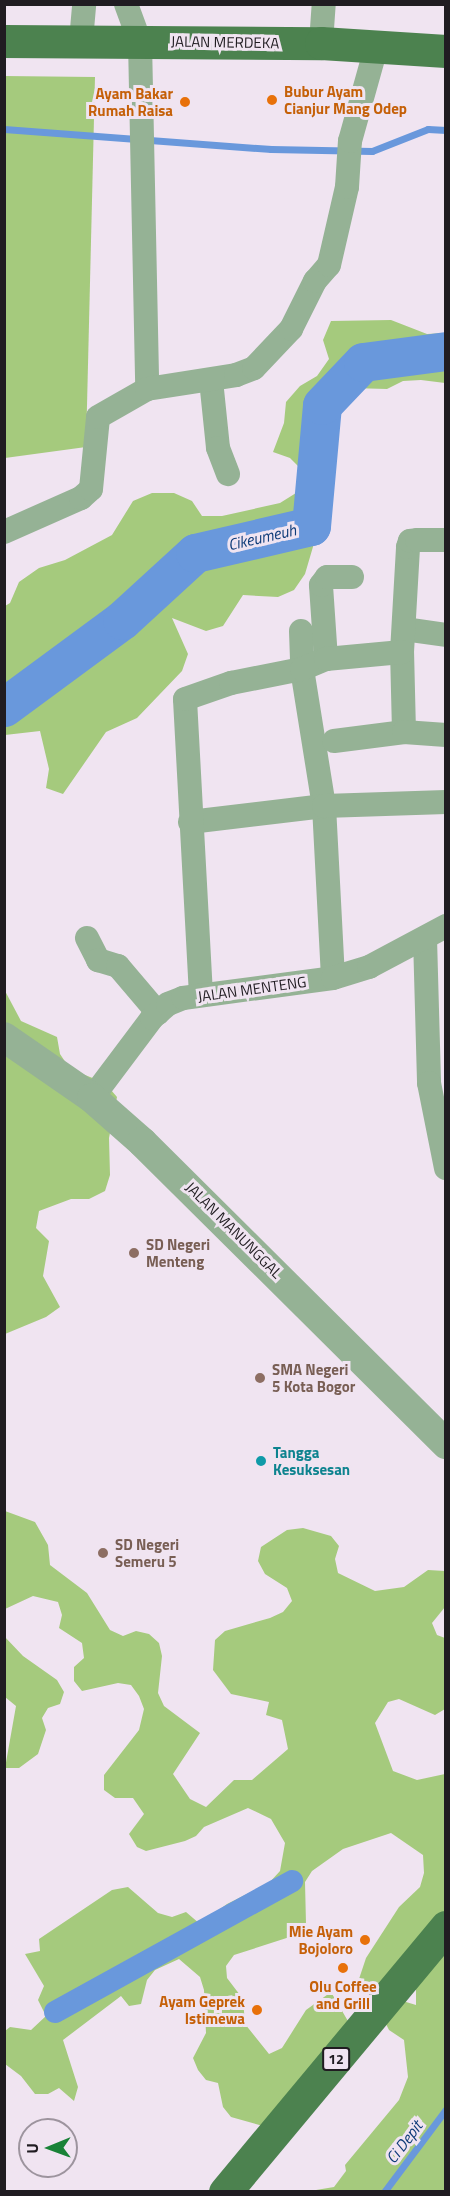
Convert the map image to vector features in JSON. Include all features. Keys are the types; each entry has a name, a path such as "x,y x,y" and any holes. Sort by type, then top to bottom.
{"main road":[{"name":"JALAN MERDEKA","path":"4,41 321,44 446,51"},
{"name":"12","path":"225,2192 446,1927"}],"street":[{"path":"81,41 84,4"},
{"path":"126,4 140,42 141,127 144,151 147,389"},
{"path":"321,44 324,4"},
{"path":"4,532 87,494 92,482 98,417 147,389 211,380 254,368 291,329 315,281 329,265 347,187 349,152 376,48"},
{"path":"211,380 218,448 228,474"},
{"path":"404,732 403,640 410,541 446,540"},
{"path":"326,659 321,585 327,577 352,577"},
{"path":"301,631 302,669 324,806 333,978"},
{"path":"201,995 185,699 231,683 302,669 326,659 403,640 446,635"},
{"path":"334,741 404,732 446,735"},
{"path":"190,822 324,806 446,802"},
{"path":"435,932 439,1106 446,1168"},
{"name":"JALAN MENTENG","path":"92,1098 158,1013 176,1001 201,995 333,978 369,968 435,932"},
{"path":"87,938 98,960 118,966 158,1013"},
{"name":"JALAN MANUNGGAL","path":"4,1037 92,1098 208,1204 446,1444"}],"green space":[{"path":"4,76 95,77 86,447 5,458"},
{"path":"391,320 427,334 445,333 445,383 421,380 403,381 387,389 351,388 335,394 311,418 322,472 311,526 315,540 305,574 294,590 278,597 243,595 223,626 206,631 172,618 188,654 182,671 137,718 106,732 63,794 46,788 49,769 40,731 5,735 5,606 10,603 19,582 39,568 65,560 112,535 133,501 152,493 174,493 192,501 202,516 222,516 280,503 296,493 304,472 290,458 273,452 284,423 286,402 300,386 317,376 329,359 323,340 331,321"},
{"path":"4,989 21,1021 57,1037 60,1054 70,1069 105,1083 117,1097 109,1138 110,1175 105,1191 89,1199 71,1199 39,1211 36,1228 49,1241 43,1276 60,1307 46,1317 5,1334"},
{"path":"5,1511 35,1522 48,1545 50,1565 87,1593 110,1630 123,1636 136,1631 149,1634 159,1643 162,1656 158,1693 164,1706 200,1733 173,1774 190,1799 206,1807 234,1780 252,1780 288,1749 282,1720 266,1715 269,1702 231,1694 213,1670 215,1640 225,1631 270,1618 283,1612 292,1601 287,1588 265,1574 258,1561 261,1547 287,1530 303,1528 331,1536 339,1546 335,1559 338,1573 375,1591 404,1587 428,1570 445,1571 445,1607 432,1623 437,1635 445,1638 445,1709 435,1715 399,1699 388,1702 375,1723 393,1771 417,1780 445,1774 445,2191 310,2191 334,2187 346,2171 345,2165 399,2100 408,2077 404,2040 389,2030 380,2012 393,1998 416,2005 416,1990 408,1982 383,1991 357,1985 366,1958 399,1907 420,1887 424,1873 423,1855 391,1833 343,1849 312,1871 305,1882 306,1924 299,1934 234,1955 226,1966 227,1978 243,1999 245,2024 269,2054 282,2048 306,2010 331,1992 352,2028 270,2128 231,2117 223,2107 218,2083 206,2080 198,2070 193,2058 206,2033 204,1990 200,1977 179,1959 155,1970 147,1980 141,2004 129,2006 121,1996 63,2040 78,2087 74,2101 59,2088 48,2094 35,2094 21,2076 5,2064 5,2031 10,2027 31,2030 46,2016 38,2000 44,1986 25,1954 40,1951 39,1939 112,1890 128,1887 158,1913 172,1917 186,1912 200,1924 227,1904 269,1883 280,1871 285,1843 271,1819 248,1808 204,1827 196,1836 185,1841 146,1851 137,1847 129,1834 144,1814 133,1798 115,1798 104,1790 104,1775 139,1730 144,1709 139,1696 131,1685 118,1683 82,1691 74,1681 74,1667 84,1658 82,1643 59,1628 62,1615 58,1602 33,1596 5,1609"},
{"path":"4,1636 23,1656 57,1680 64,1692 60,1704 48,1708 42,1718 46,1730 38,1754 19,1768 5,1768 16,1706 5,1697"}],"waterway":[{"path":"4,129 271,149 372,151 428,129 446,130"},
{"name":"Cikeumeuh","path":"4,707 122,620 195,553 311,526 322,405 363,362 446,351"},
{"path":"55,2012 292,1881"},
{"name":"Ci Depit","path":"384,2192 446,2109"}],"place":[{"name":"Bubur Ayam Cianjur Mang Odep","path":"272,100"},
{"name":"Ayam Bakar Rumah Raisa","path":"185,102"},
{"name":"SD Negeri Menteng","path":"134,1253"},
{"name":"SMA Negeri 5 Kota Bogor","path":"260,1378"},
{"name":"Tangga Kesuksesan","path":"261,1461"},
{"name":"SD Negeri Semeru 5","path":"103,1553"},
{"name":"Mie Ayam Bojoloro","path":"365,1940"},
{"name":"Olu Coffee and Grill","path":"343,1968"},
{"name":"Ayam Geprek Istimewa","path":"257,2010"}]}
